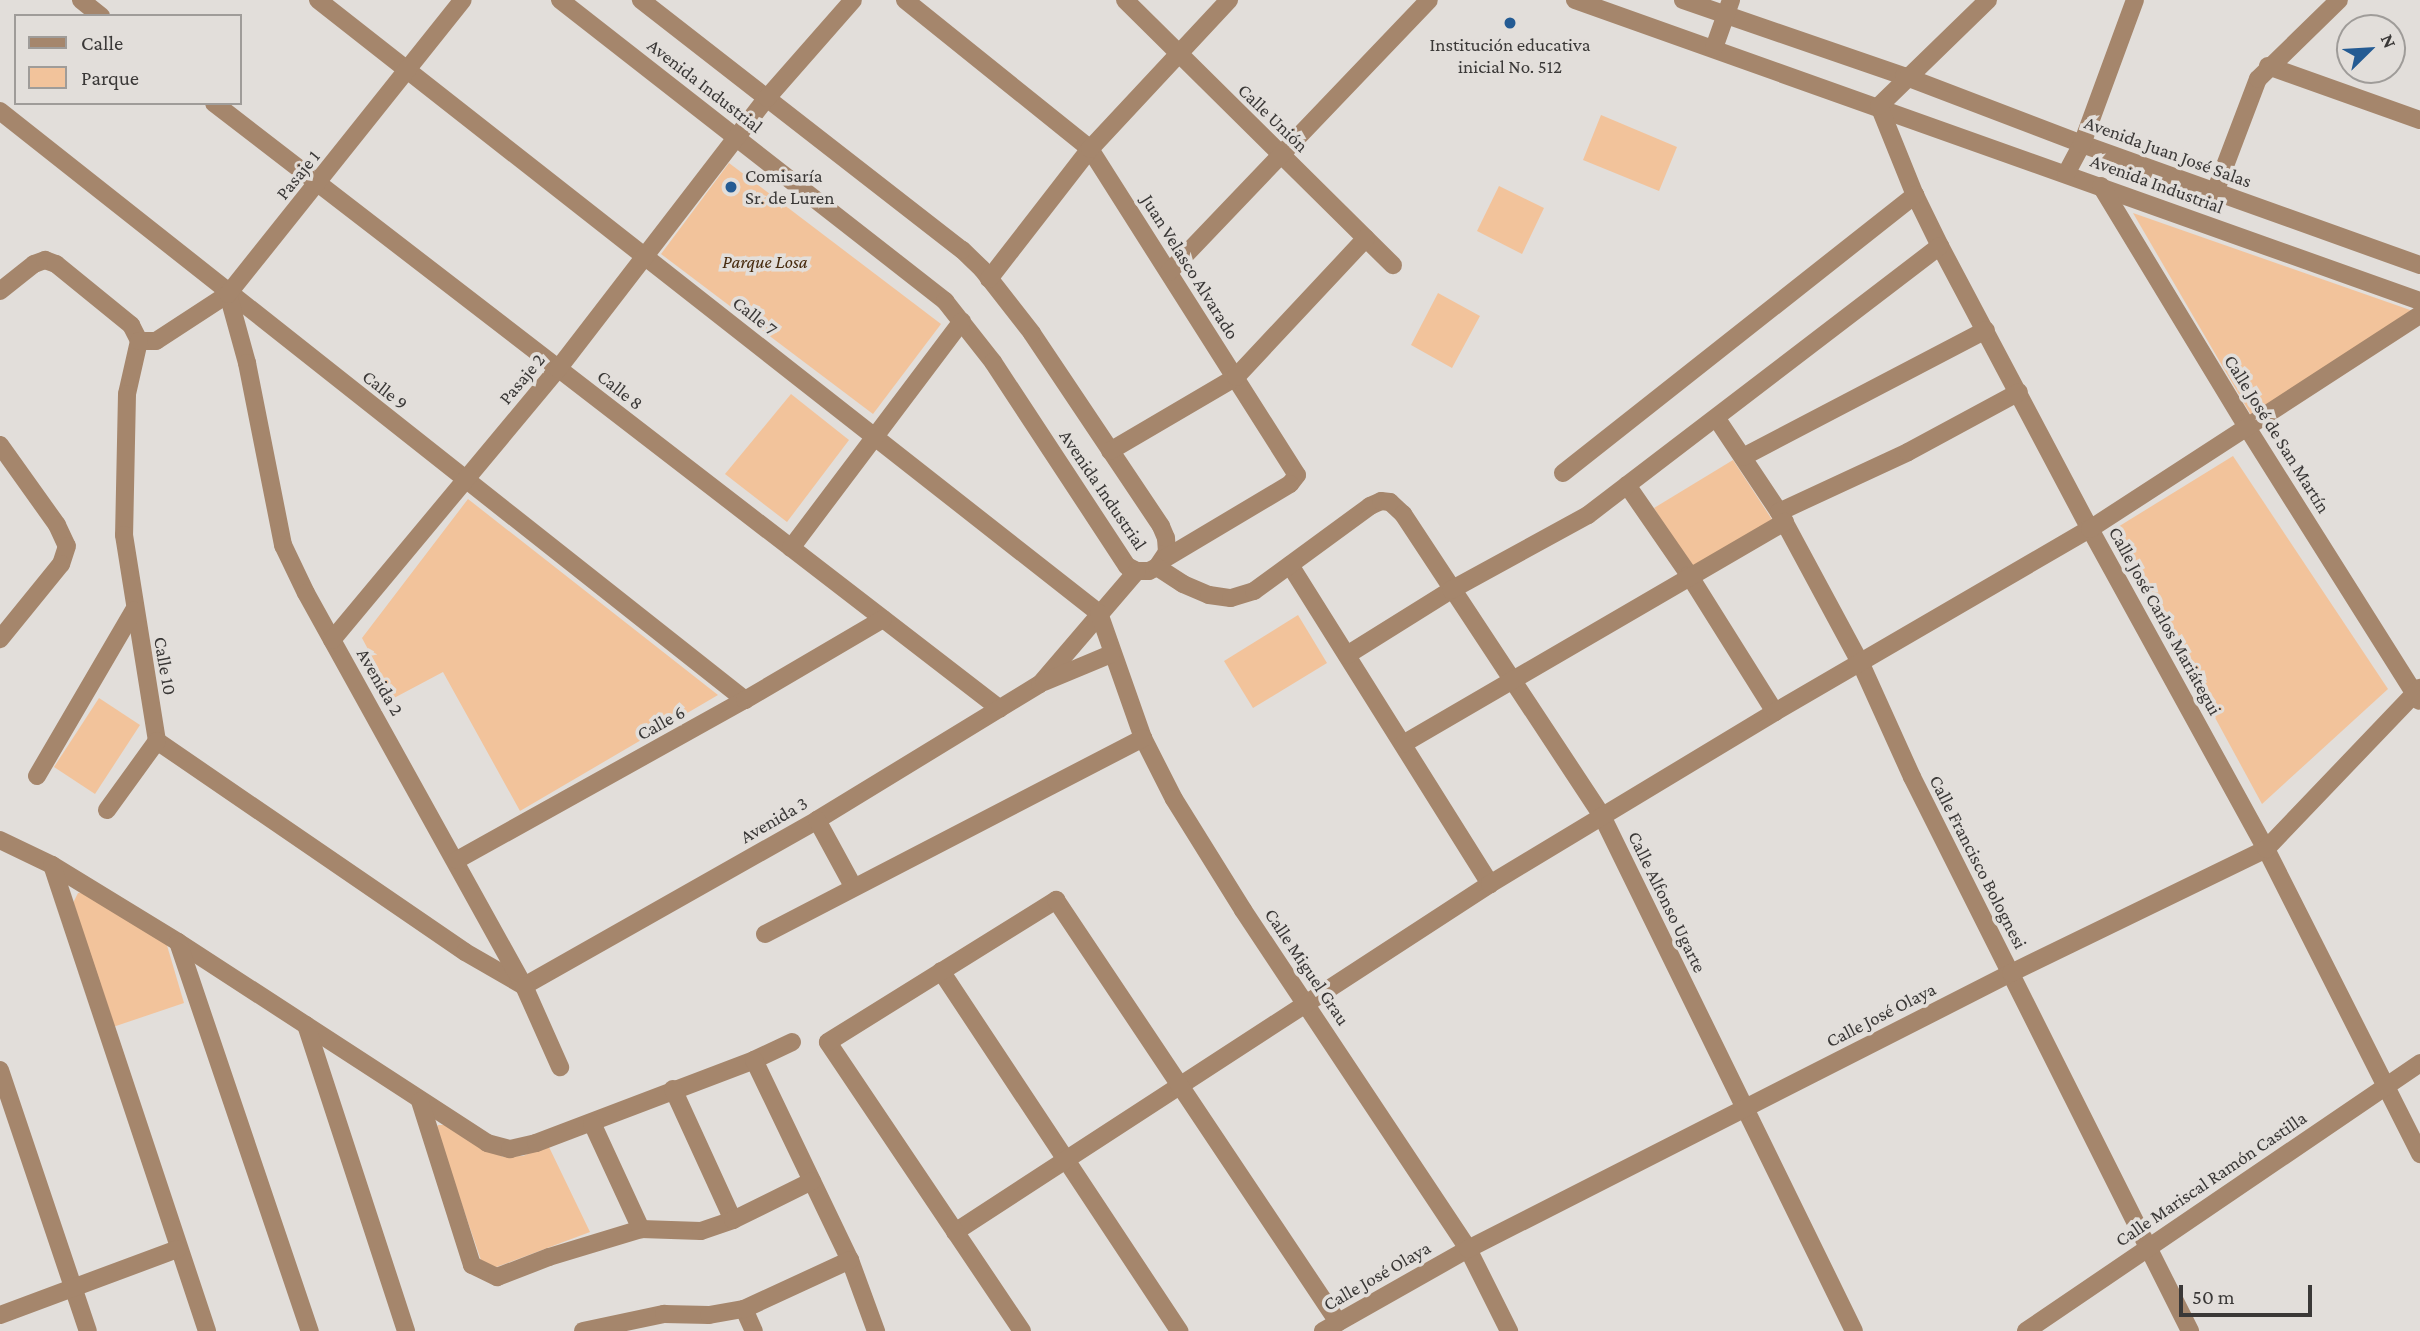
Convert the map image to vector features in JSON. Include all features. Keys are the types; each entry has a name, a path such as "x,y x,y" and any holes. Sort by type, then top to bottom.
{"street":[{"path":"81,0 98,14"},
{"name":"Calle 7","path":"318,0 1099,612"},
{"name":"Pasaje 1","path":"139,341 156,341 228,294 319,184 463,0"},
{"name":"Avenida Industrial","path":"560,0 945,301 962,321 1127,566 1137,571 1149,571 1161,563 1166,538 1161,526 1027,325 989,279 962,250 641,0"},
{"name":"Pasaje 2","path":"332,640 558,369 643,255 767,99 852,0"},
{"name":"Juan Velasco Alvarado","path":"905,0 1090,149 1297,475 1290,484 1161,563"},
{"name":"Calle Unión","path":"1125,0 1393,265"},
{"path":"989,279 1090,149 1229,0"},
{"path":"1169,272 1429,0"},
{"path":"1576,0 1622,8 1714,48 1879,106 1905,76 1988,0"},
{"name":"Avenida Juan José Salas","path":"1683,0 1729,7 2082,144 2420,265"},
{"path":"2066,174 2082,144 2135,0"},
{"path":"2215,192 2258,79 2268,66 2339,0"},
{"path":"1714,48 1729,7"},
{"path":"2268,66 2420,120"},
{"name":"Calle 8","path":"218,105 1000,709"},
{"name":"Avenida Industrial","path":"1879,106 2420,301"},
{"name":"Calle José Carlos Mariátegui","path":"1879,106 1914,195 1940,246 2090,529 2266,849 2384,1088 2420,1154"},
{"name":"Calle 9","path":"0,111 228,294 745,700"},
{"name":"Calle José de San Martín","path":"2101,186 2248,429 2418,695"},
{"path":"1563,473 1914,195"},
{"path":"1110,451 1236,377 1366,238"},
{"path":"1347,655 1451,590 1588,515 1940,246"},
{"path":"0,291 34,264 45,260 56,264 131,325 139,341"},
{"name":"Avenida 2","path":"228,294 247,363 283,545 332,640 457,860 524,986 561,1067"},
{"path":"955,1231 1305,1001 1490,884 1775,712 2090,529 2420,315"},
{"path":"791,548 962,321"},
{"path":"1743,457 1986,330"},
{"name":"Calle 10","path":"139,341 127,394 124,522 134,610 157,741"},
{"path":"1403,744 1782,517 2019,392"},
{"name":"Calle Francisco Bolognesi","path":"1717,419 1782,517 1861,664 1912,777 2190,1331"},
{"path":"0,445 6,469 57,525 67,546 61,564 0,639"},
{"path":"1627,485 1689,575 1775,712"},
{"name":"Calle Alfonso Ugarte","path":"1290,565 1370,506 1381,501 1390,502 1403,514 1602,816 1854,1331"},
{"path":"1161,563 1183,584 1209,596 1231,598 1254,591 1290,565 1490,884"},
{"name":"Avenida 3","path":"1040,684 1099,612 1137,571"},
{"path":"37,776 134,610"},
{"name":"Calle Miguel Grau","path":"1099,612 1111,654 1143,738 1174,799 1468,1249 1509,1331"},
{"name":"Calle 6","path":"457,860 745,700 883,619"},
{"name":"Avenida 3","path":"524,986 817,820 1040,684 1111,654"},
{"name":"Calle José Olaya","path":"1330,1326 1468,1249 2011,972 2266,849 2418,695"},
{"path":"765,934 853,886 1143,738"},
{"path":"107,810 157,741 465,952 524,986"},
{"path":"817,820 853,886"},
{"path":"0,840 51,865 178,942 486,1143 510,1149 593,1123 673,1089 754,1060 792,1042"},
{"path":"51,865 177,1249 207,1331"},
{"path":"1022,1331 828,1042 1056,900 1178,1084 1330,1326"},
{"path":"178,942 310,1331"},
{"path":"941,971 1179,1331"},
{"path":"306,1025 406,1331"},
{"path":"754,1060 850,1260 876,1331"},
{"name":"Calle Mariscal Ramón Castilla","path":"2026,1331 2147,1246 2420,1063"},
{"path":"0,1070 88,1331"},
{"path":"673,1089 733,1220"},
{"path":"420,1101 472,1265 483,1273 497,1277 549,1256 641,1229 701,1231 733,1220 812,1181"},
{"path":"593,1123 641,1229"},
{"path":"0,1315 177,1249"},
{"path":"583,1331 664,1314 709,1315 744,1309 850,1260"},
{"path":"744,1309 754,1331"}],"green space":[{"path":"1601,115 1677,147 1659,191 1583,160"},
{"name":"Parque Losa","path":"729,163 941,324 873,414 661,254"},
{"path":"1499,186 1544,208 1522,254 1477,231"},
{"path":"2133,213 2413,311 2251,415"},
{"path":"1438,293 1480,316 1452,368 1411,345"},
{"path":"791,394 849,440 787,522 725,474"},
{"path":"2233,456 2388,689 2262,804 2113,530"},
{"path":"1733,460 1773,521 1691,568 1654,508"},
{"path":"468,499 718,695 520,811 443,672 394,698 362,638"},
{"path":"1298,615 1327,663 1253,708 1224,661"},
{"path":"99,698 140,725 95,794 54,767"},
{"path":"91,892 166,942 184,1003 113,1027 70,909 78,893"},
{"path":"438,1125 448,1125 503,1157 523,1156 548,1145 590,1232 491,1269 483,1266 436,1129"}],"place":[{"name":"Institución educativa inicial No. 512","path":"1510,23"},
{"name":"Comisaría Sr. de Luren","path":"731,187"}]}
